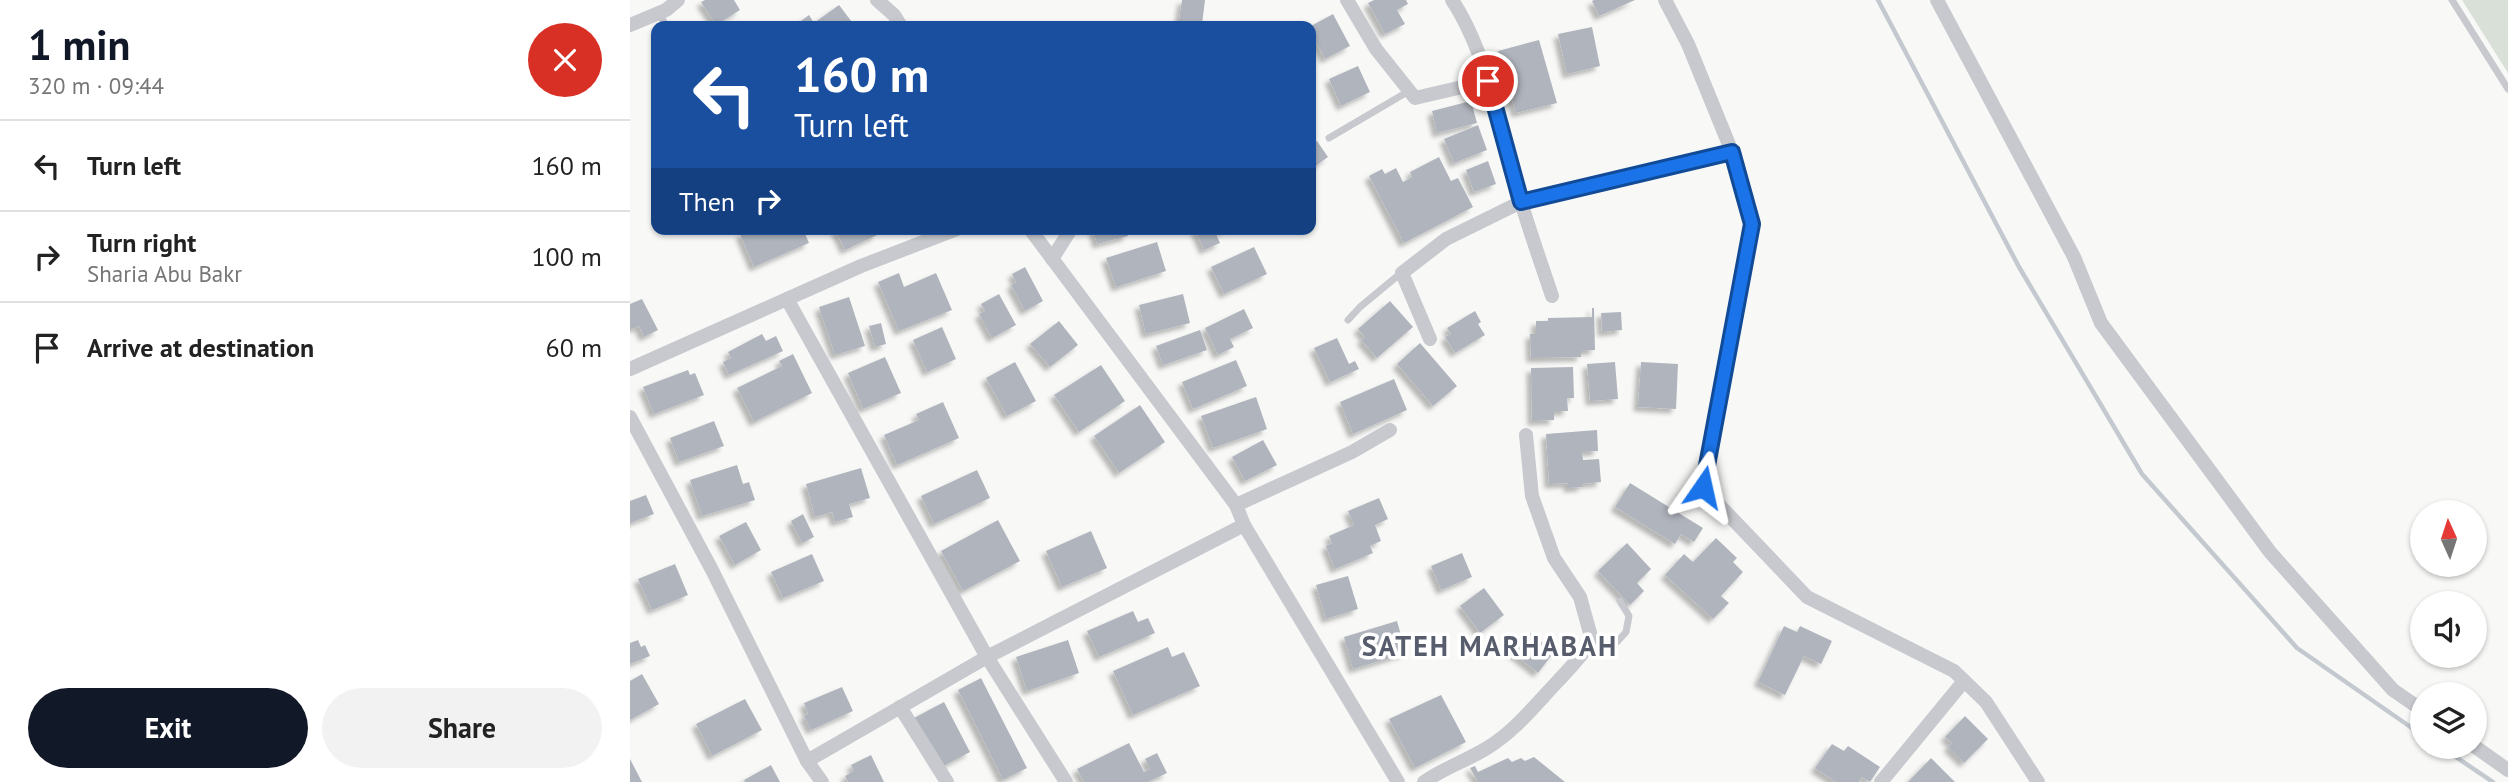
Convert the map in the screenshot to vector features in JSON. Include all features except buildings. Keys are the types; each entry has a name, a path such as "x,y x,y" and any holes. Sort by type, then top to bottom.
{"street":[{"path":"630,25 659,13 678,0"},
{"path":"877,0 897,21"},
{"path":"897,21 901,0"},
{"path":"1347,0 1376,49 1415,98 1488,81"},
{"path":"1452,0 1460,11 1488,81 1521,202 1552,296"},
{"path":"1665,0 1688,44 1732,152 1752,224 1703,487 1807,597 1954,671 1986,702 2038,782"},
{"path":"1937,0 2074,257 2101,323 2270,552 2393,690 2410,702"},
{"path":"1430,339 1402,273 1446,239 1521,202 1732,152"},
{"path":"630,369 862,266 942,235"},
{"path":"1034,235 1236,505 1244,525 1398,782"},
{"path":"1052,259 1066,235"},
{"path":"787,299 986,657 1066,782"},
{"path":"630,417 712,570 807,761 821,782"},
{"path":"1236,505 1352,452 1390,430"},
{"path":"1424,782 1443,769 1488,748 1524,721 1580,660 1592,640 1580,597 1554,558 1532,496 1526,435"},
{"path":"807,761 986,657 1244,525"},
{"path":"1881,782 1964,681"},
{"path":"901,707 947,782"},
{"path":"2487,755 2508,770"}],"lane":[{"path":"2452,0 2508,89"},
{"path":"659,13 663,21"},
{"path":"1329,138 1409,91"},
{"path":"1348,320 1402,273"},
{"path":"1592,640 1616,642 1626,632 1629,616 1620,601"}],"shaded area":[{"path":"2462,0 2508,0 2508,73"}],"waterway":[{"path":"1878,0 2019,267 2142,474 2297,648 2410,727"},
{"path":"2459,759 2493,782"}],"district":[{"name":"SATEH MARHABAH","path":"1490,645"}],"route":[{"path":"1488,81 1521,202 1732,152 1752,224 1703,487"}]}
